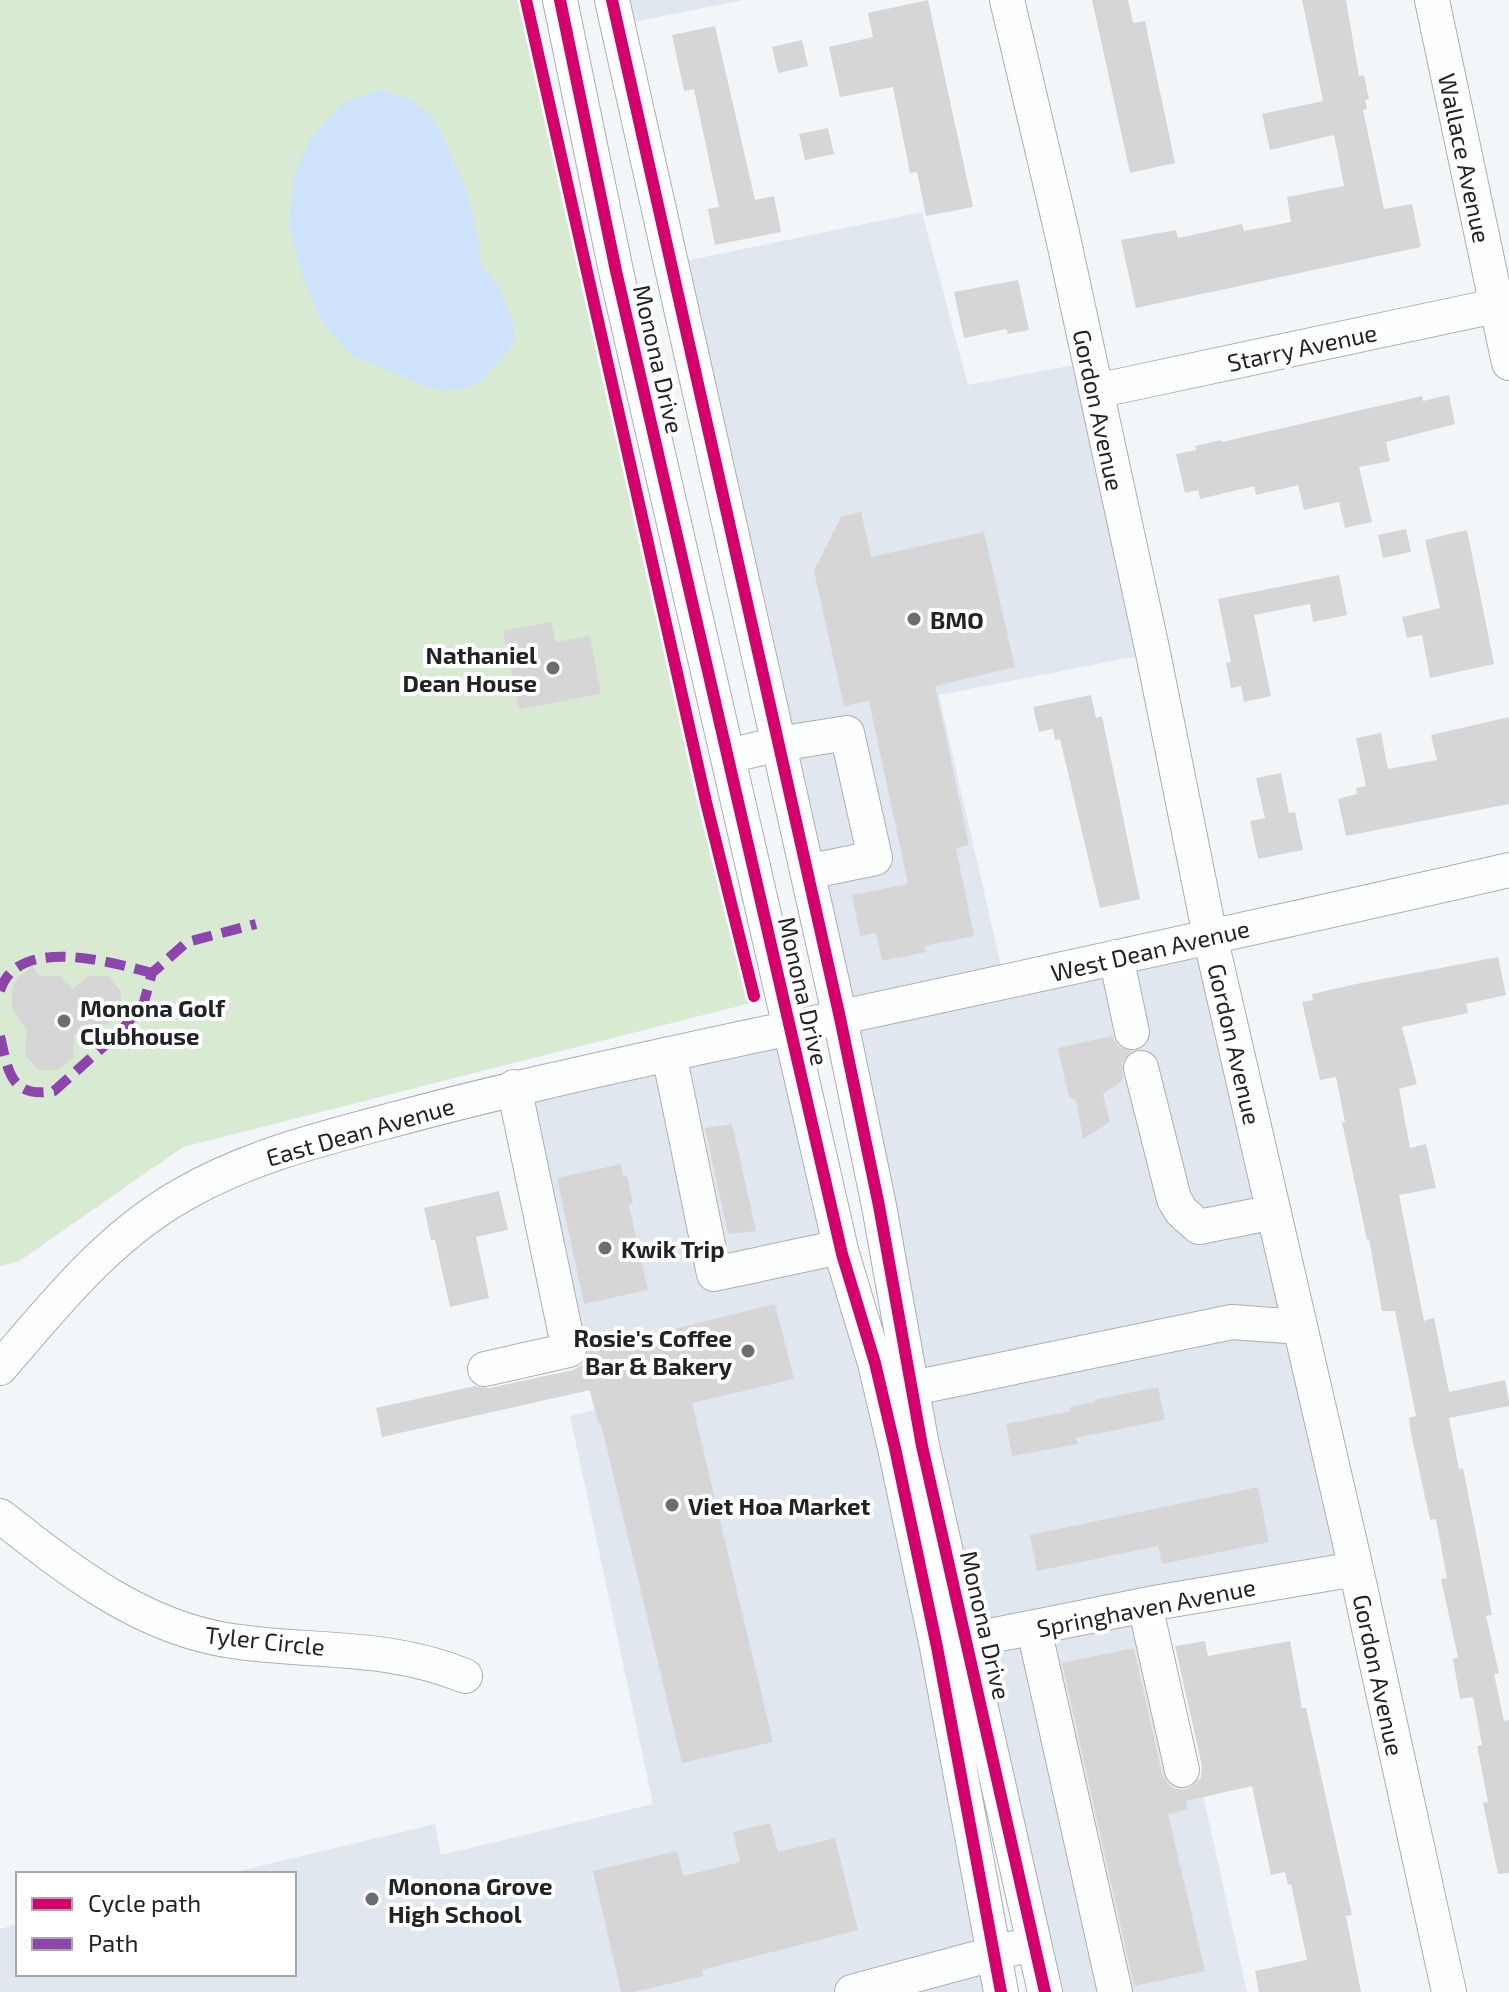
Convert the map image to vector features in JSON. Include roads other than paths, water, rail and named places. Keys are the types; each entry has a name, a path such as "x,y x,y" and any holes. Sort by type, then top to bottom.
{"street":[{"name":"Monona Drive","path":"612,0 840,1018 879,1206 913,1388 952,1644 992,1953 1001,1992"},
{"name":"Gordon Avenue","path":"1007,0 1062,233 1153,653 1210,936 1356,1569 1449,1992"},
{"name":"Wallace Avenue","path":"1432,0 1503,305 1509,363"},
{"name":"Monona Drive","path":"569,2 616,271 840,1247 875,1363 1035,1944 1045,1992"},
{"name":"Starry Avenue","path":"1096,391 1503,305"},
{"path":"728,756 847,733 875,858 807,872"},
{"name":"West Dean Avenue","path":"790,1028 1509,870"},
{"path":"1116,957 1132,1032"},
{"name":"East Dean Avenue","path":"0,1368 71,1284 128,1233 180,1196 250,1163 343,1133 514,1087 790,1028"},
{"path":"669,1054 714,1274 840,1247"},
{"path":"1141,1068 1174,1199 1189,1219 1199,1227 1274,1212"},
{"path":"485,1369 569,1350 514,1087"},
{"path":"1232,1322 1290,1283"},
{"path":"913,1388 1232,1322 1300,1327"},
{"name":"Tyler Circle","path":"0,1516 85,1581 156,1620 179,1629 232,1641 347,1649 409,1658 465,1676"},
{"name":"Springhaven Avenue","path":"952,1644 1145,1605 1356,1569"},
{"path":"1145,1605 1182,1770"},
{"path":"1034,1629 1097,1849 1115,1992"},
{"path":"852,1992 937,1981 992,1953 1035,1944"}],"water":[{"path":"378,90 410,99 434,118 464,184 479,238 480,263 498,285 512,318 515,342 481,381 463,389 443,391 421,385 353,356 324,325 305,285 289,226 293,180 309,140 344,102"}],"place":[{"name":"BMO","path":"914,619"},
{"name":"Nathaniel Dean House","path":"553,668"},
{"name":"Monona Golf Clubhouse","path":"64,1021"},
{"name":"Kwik Trip","path":"605,1248"},
{"name":"Rosie's Coffee Bar & Bakery","path":"748,1351"},
{"name":"Viet Hoa Market","path":"672,1505"},
{"name":"Monona Grove High School","path":"372,1899"}]}
